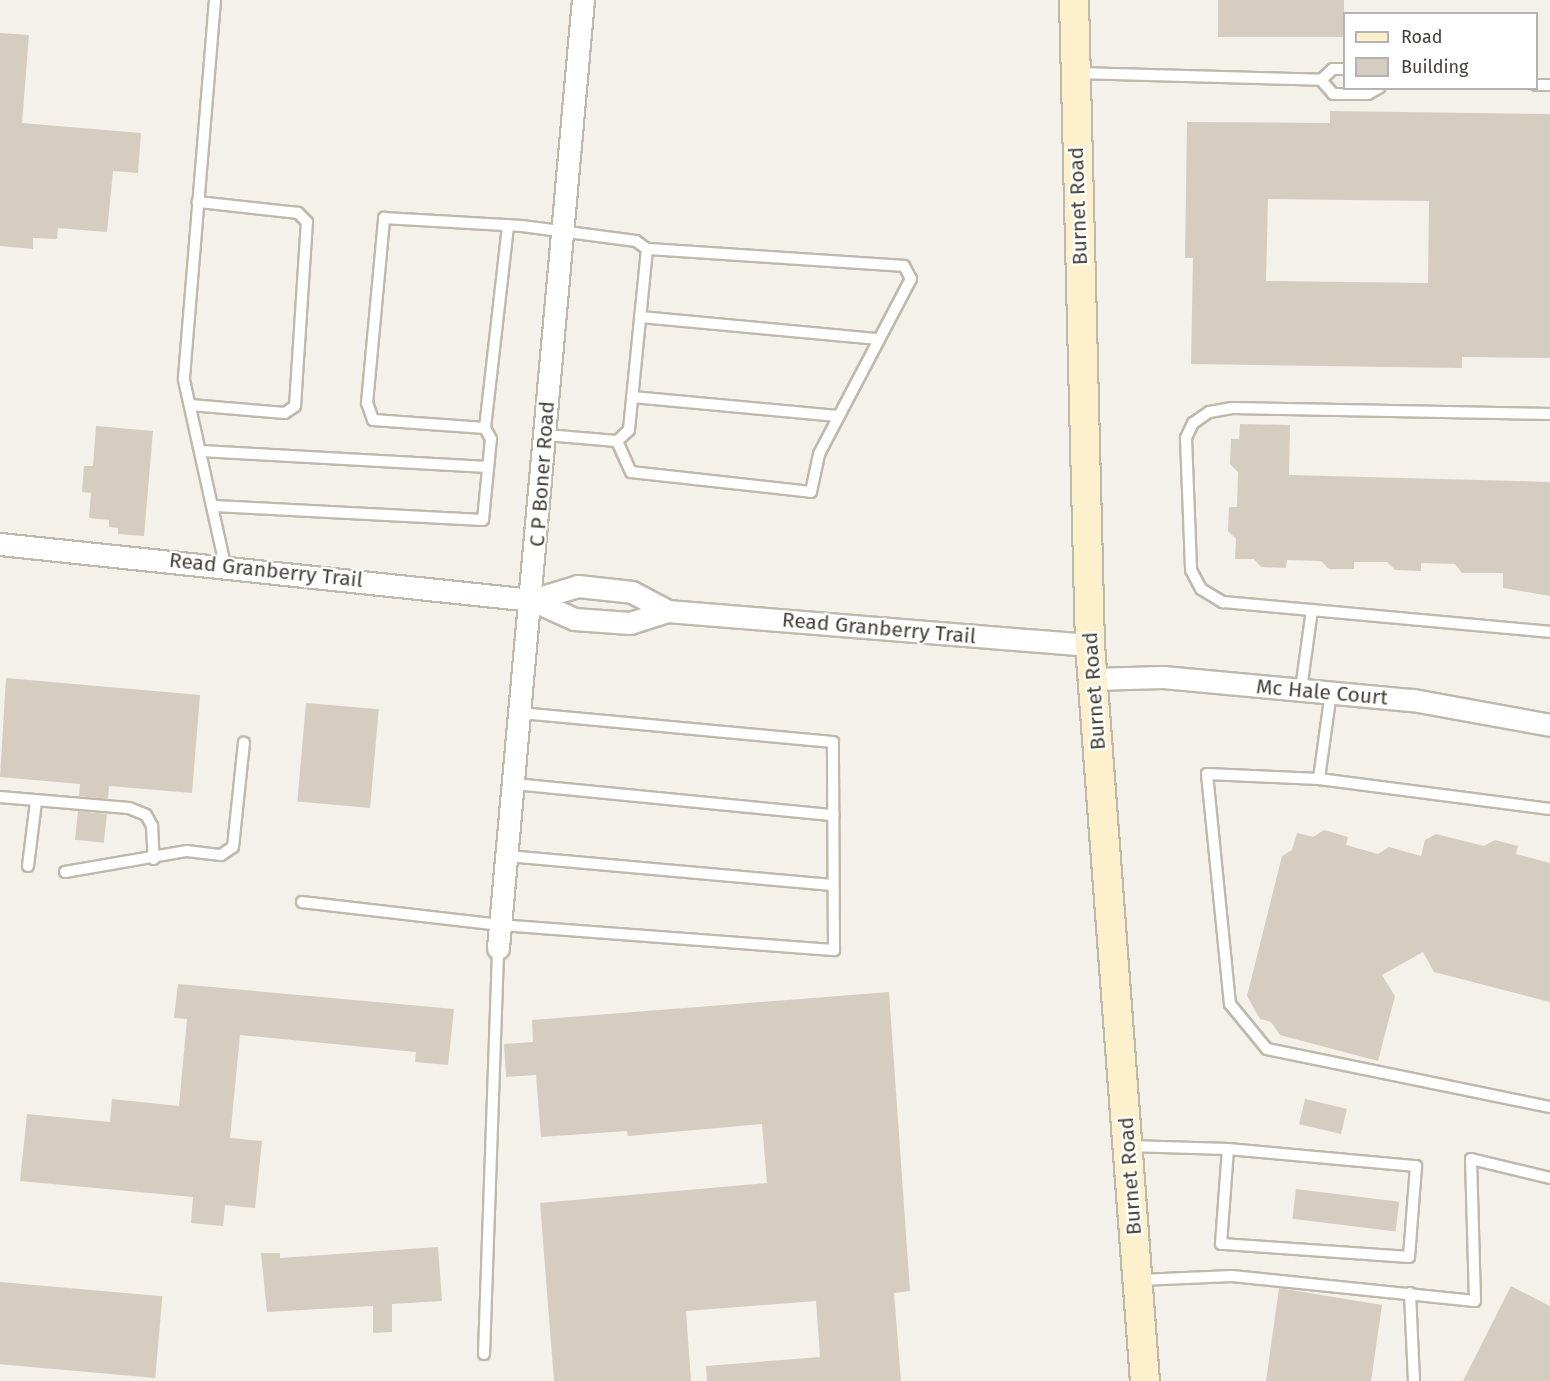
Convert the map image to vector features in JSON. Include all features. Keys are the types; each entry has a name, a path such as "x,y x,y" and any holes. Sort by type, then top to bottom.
{"main road":[{"name":"Burnet Road","path":"1074,0 1074,73 1090,645 1145,1381"}],"street":[{"name":"C P Boner Road","path":"498,948 532,600 561,232 583,0"},
{"name":"Read Granberry Trail","path":"0,544 225,565 532,600 574,619 630,623 667,611 1090,645"},
{"name":"Read Granberry Trail","path":"532,600 578,586 632,592 667,611"},
{"name":"Mc Hale Court","path":"1093,679 1163,677 1413,700 1550,724"}],"lane":[{"path":"215,0 184,380 215,506 225,565"},
{"path":"1074,73 1321,80 1333,69 1343,69"},
{"path":"1321,80 1333,94 1368,94 1375,90"},
{"path":"190,405 285,413 295,406 307,222 298,213 198,202"},
{"path":"485,428 374,420 367,403 384,218 508,225 636,241 646,249 904,266 911,279 819,454 811,492 631,472 617,441"},
{"path":"215,506 483,520 491,439 485,428 508,225"},
{"path":"545,435 617,441 629,430 646,249"},
{"path":"640,317 879,339"},
{"path":"632,397 838,416"},
{"path":"1550,414 1232,408 1209,412 1193,423 1186,438 1191,570 1202,589 1223,602 1550,632"},
{"path":"201,451 488,467"},
{"path":"1301,689 1312,610"},
{"path":"1319,779 1331,692"},
{"path":"302,902 500,925 834,950 832,742 521,712"},
{"path":"65,872 154,859 187,851 221,855 233,847 244,742"},
{"path":"1550,809 1319,779 1207,774 1230,1004 1267,1049 1550,1107"},
{"path":"514,784 833,815"},
{"path":"0,797 36,802 129,808 146,815 152,826 154,859"},
{"path":"28,866 36,802"},
{"path":"507,856 833,885"},
{"path":"484,1353 498,948"},
{"path":"1128,1146 1228,1149 1416,1166 1409,1257 1221,1244 1228,1149"},
{"path":"1138,1280 1232,1276 1475,1301 1471,1159 1550,1178"},
{"path":"1410,1293 1414,1381"}],"building":[{"path":"1218,0 1344,0 1343,37 1218,37"},
{"path":"0,33 29,35 22,123 141,133 138,173 113,171 107,232 58,228 57,239 33,238 33,249 0,246"},
{"path":"1330,111 1550,114 1550,358 1462,357 1462,368 1191,364 1193,258 1185,258 1187,122 1330,123","holes":["1268,199 1429,201 1428,283 1266,281"]},
{"path":"1240,424 1290,425 1289,475 1550,482 1550,596 1503,588 1503,573 1462,573 1455,564 1421,563 1421,571 1395,570 1387,562 1354,562 1354,569 1329,569 1321,561 1287,560 1286,568 1261,567 1254,559 1235,559 1236,539 1228,531 1229,507 1237,507 1238,472 1230,464 1231,439 1239,439"},
{"path":"96,426 153,431 144,536 118,534 118,528 109,527 109,520 89,518 91,493 82,492 84,466 93,466"},
{"path":"6,678 200,695 192,793 109,786 108,799 79,796 80,784 0,777"},
{"path":"306,703 379,709 370,808 297,802"},
{"path":"78,811 107,814 104,843 75,840"},
{"path":"1324,830 1348,837 1346,845 1378,854 1389,847 1421,856 1425,840 1436,834 1484,846 1495,840 1518,846 1516,854 1550,863 1550,1002 1434,972 1423,952 1382,975 1395,996 1378,1061 1280,1035 1271,1022 1260,1019 1247,996 1282,856 1292,850 1297,833 1313,837"},
{"path":"178,984 454,1009 448,1065 415,1062 416,1052 240,1035 230,1138 262,1141 255,1208 225,1205 223,1226 191,1223 193,1197 20,1181 27,1114 110,1122 112,1099 179,1106 187,1019 174,1018"},
{"path":"889,992 910,1291 894,1293 901,1381 707,1381 706,1366 820,1357 816,1301 686,1311 691,1381 554,1381 540,1203 767,1183 762,1124 628,1136 627,1131 541,1137 536,1075 506,1077 504,1044 533,1042 532,1020"},
{"path":"1305,1099 1347,1109 1341,1134 1299,1124"},
{"path":"1296,1189 1399,1202 1396,1231 1292,1219"},
{"path":"438,1247 442,1301 392,1304 392,1332 373,1333 373,1306 267,1312 261,1253 280,1253 280,1258"},
{"path":"0,1282 162,1296 155,1378 0,1364"},
{"path":"1511,1286 1550,1306 1550,1381 1463,1381"},
{"path":"1279,1288 1382,1305 1371,1381 1266,1381"}]}
